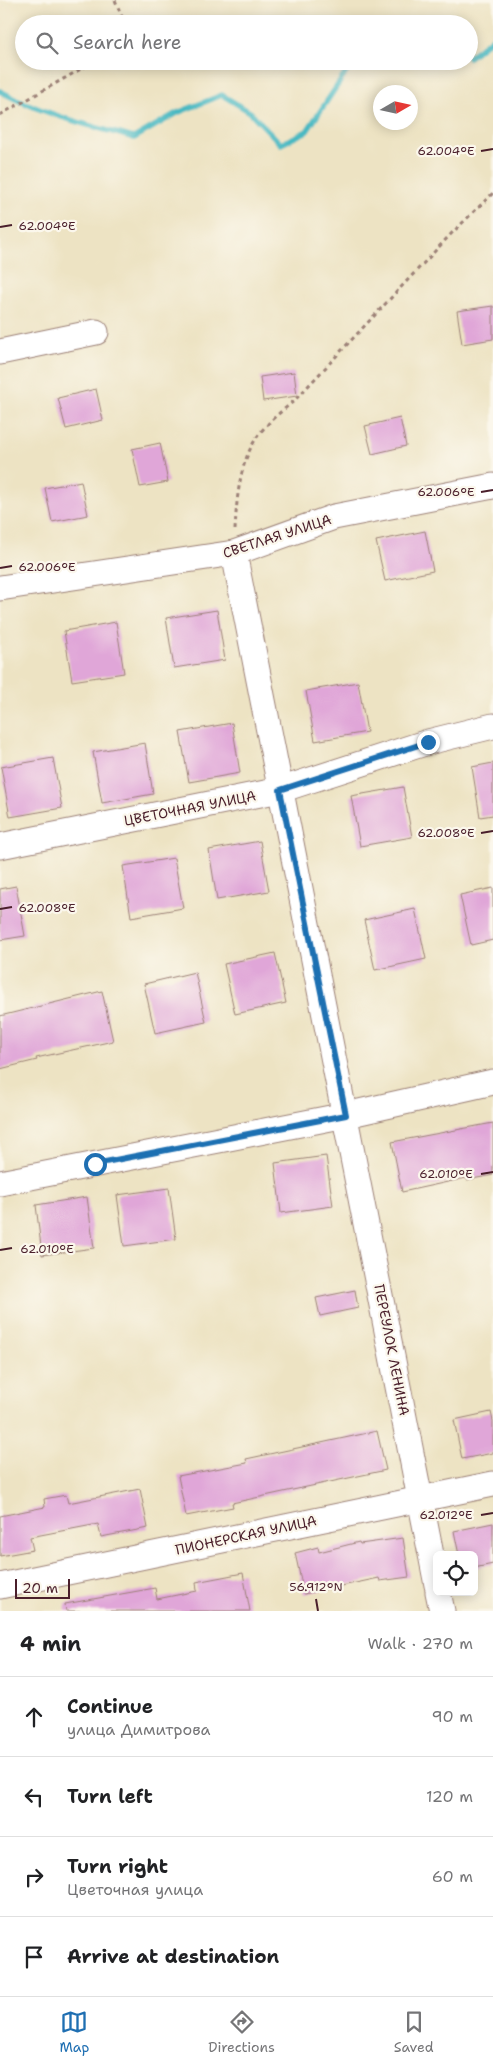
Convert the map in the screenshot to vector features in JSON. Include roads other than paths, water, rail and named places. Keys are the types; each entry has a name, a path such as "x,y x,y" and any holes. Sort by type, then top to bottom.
{"street":[{"path":"0,352 96,332"},
{"name":"СВЕТЛАЯ УЛИЦА","path":"0,588 234,553 334,517 493,486"},
{"name":"ПЕРЕУЛОК ЛЕНИНА","path":"234,553 433,1563"},
{"name":"ЦВЕТОЧНАЯ УЛИЦА","path":"0,846 280,790 428,742 493,726"},
{"path":"0,1183 346,1115 493,1082"},
{"name":"ПИОНЕРСКАЯ УЛИЦА","path":"0,1586 493,1484"},
{"path":"439,1596 442,1611"}],"waterway":[{"path":"478,50 493,38"},
{"path":"0,91 49,113 134,138 177,113 222,95 250,112 281,144 307,131 348,70"}]}
